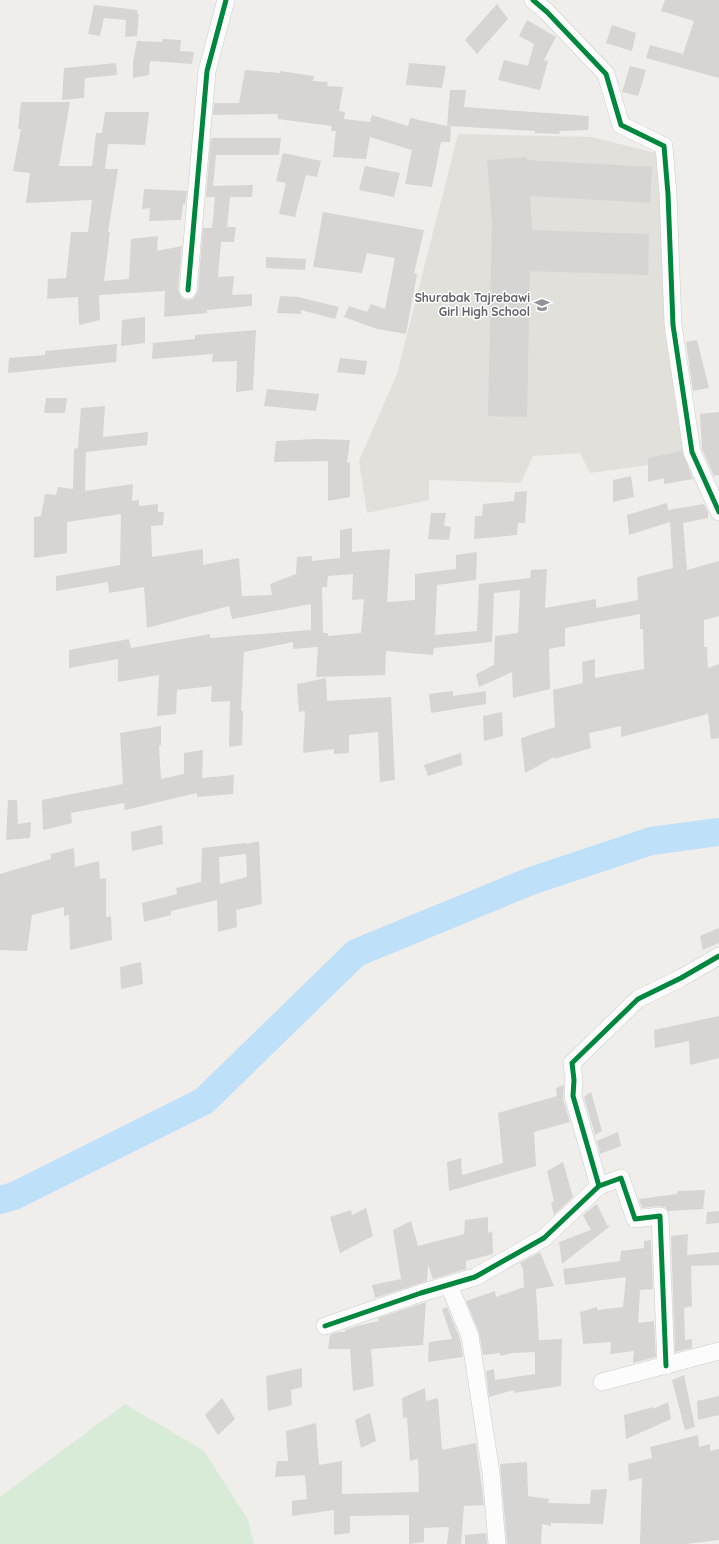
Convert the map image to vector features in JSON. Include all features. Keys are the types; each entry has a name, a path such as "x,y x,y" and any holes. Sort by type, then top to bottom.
{"street":[{"path":"188,290 206,71 226,0"},
{"path":"533,0 547,12 606,74 621,125 664,146 668,194 673,325 692,452 719,512"},
{"path":"600,1186 573,1096 574,1080 572,1063 638,999 681,978 719,956"},
{"path":"325,1326 475,1277 544,1238 600,1186 621,1178 635,1219 660,1216 666,1366"},
{"path":"449,1285 470,1336 491,1473 497,1544"},
{"path":"602,1382 719,1351"}],"shaded area":[{"name":"Shurabak Tajrebawi Girl High School","path":"458,134 592,137 660,154 661,235 684,460 590,473 580,453 533,456 521,483 429,480 429,500 367,513 359,461 397,374"}],"green space":[{"path":"125,1404 204,1451 248,1520 254,1544 0,1544 0,1497"}],"building":[{"path":"665,0 719,0 719,78 646,58 650,45 683,54 694,21 661,11"},
{"path":"497,4 508,19 477,54 465,40"},
{"path":"94,5 138,10 137,36 125,37 126,20 104,18 100,36 88,34"},
{"path":"527,20 556,37 544,60 548,61 540,90 498,80 504,60 528,66 534,44 519,36"},
{"path":"612,25 636,33 632,51 606,43"},
{"path":"162,39 181,40 180,51 194,52 192,64 150,61 149,75 133,78 133,62 137,41 162,42"},
{"path":"116,63 117,75 85,78 84,98 62,100 64,68"},
{"path":"409,63 446,66 442,88 406,85"},
{"path":"630,66 646,70 638,96 622,92"},
{"path":"245,70 280,73 280,71 314,76 313,81 328,82 327,86 343,87 339,111 345,112 344,119 370,122 372,115 408,126 410,118 447,126 450,90 466,90 464,107 589,116 588,130 560,131 559,134 535,133 535,131 448,126 451,127 450,142 441,142 432,187 405,184 412,150 370,137 366,159 333,157 336,131 331,131 332,126 278,119 278,114 213,115 214,103 239,103"},
{"path":"21,102 70,102 59,166 92,166 96,133 102,133 105,112 149,112 145,145 108,144 105,169 118,169 108,232 110,232 104,281 129,279 131,239 158,236 157,251 182,246 178,290 182,298 187,300 193,299 198,291 203,228 212,228 215,197 206,197 211,138 281,138 279,155 216,155 213,186 253,185 252,197 230,197 227,227 236,227 234,242 221,242 218,277 234,276 232,295 252,294 252,306 207,310 207,313 164,317 165,291 99,295 100,320 79,325 78,297 47,299 48,279 66,278 71,232 88,232 92,200 26,203 30,173 13,171 21,129 18,129"},
{"path":"283,153 321,161 317,177 306,175 295,217 279,214 286,183 276,181"},
{"path":"527,157 527,160 652,167 650,203 530,196 532,230 649,234 648,275 530,271 527,417 488,416 492,222 487,160"},
{"path":"365,166 400,173 394,197 359,190"},
{"path":"144,189 187,191 185,204 183,204 181,220 149,221 150,208 142,209"},
{"path":"323,212 424,230 414,273 417,274 406,334 377,329 344,317 349,306 367,312 371,304 385,309 395,258 367,253 362,273 313,267"},
{"path":"266,257 306,259 305,270 266,268"},
{"path":"280,296 298,297 339,307 335,319 301,310 301,314 277,313"},
{"path":"145,317 145,343 121,346 122,320"},
{"path":"256,330 253,390 236,392 237,361 212,362 213,354 152,359 153,343 195,339 195,335"},
{"path":"697,340 709,388 693,391 686,342"},
{"path":"117,344 116,362 8,373 9,358 45,355 45,351"},
{"path":"340,358 367,361 365,375 337,372"},
{"path":"267,389 319,394 316,411 264,406"},
{"path":"46,398 67,398 65,413 44,413"},
{"path":"105,406 103,437 148,432 147,445 86,452 85,491 133,484 132,501 139,500 139,506 158,504 158,512 164,512 163,525 151,526 152,557 203,549 203,565 239,558 242,596 272,595 270,584 296,574 297,557 312,556 312,561 340,558 340,530 352,528 352,552 390,549 387,602 415,600 415,574 456,569 456,555 477,552 476,580 437,585 435,635 477,631 479,584 530,578 531,570 547,569 545,608 596,599 596,608 638,600 637,577 673,568 670,522 629,535 627,515 667,503 668,510 704,504 708,512 708,518 683,523 687,570 719,561 719,616 704,620 704,647 707,647 708,668 719,664 719,738 711,739 708,714 621,737 621,726 589,733 591,748 554,759 554,757 525,773 521,738 555,727 553,690 583,683 582,662 595,659 595,678 644,669 643,629 640,629 640,614 565,628 565,646 549,649 550,689 513,698 512,672 479,687 476,674 494,665 495,636 518,633 520,590 494,593 492,642 434,648 433,655 386,651 385,675 316,677 318,647 293,649 293,642 244,652 241,711 243,711 242,745 229,747 230,701 211,702 212,686 177,690 176,714 157,716 159,675 118,682 118,659 69,668 69,650 129,639 131,648 210,634 210,638 311,630 311,604 232,619 229,606 147,628 144,587 109,593 108,582 56,591 56,576 120,565 121,514 67,522 67,553 34,558 34,517 41,516 45,494 56,495 58,487 73,489 74,449 78,448 81,408","holes":["353,574 352,600 364,599 361,633 328,636 328,633 323,633 322,587 327,587 328,576"]},
{"path":"719,412 719,475 714,476 702,449 700,414"},
{"path":"316,439 350,440 347,463 350,462 350,497 328,501 328,461 274,462 276,441"},
{"path":"682,451 693,479 664,484 664,478 648,482 648,458"},
{"path":"631,476 634,497 613,502 613,480"},
{"path":"527,491 525,523 518,523 517,535 474,539 475,516 482,516 483,504 514,501 515,492"},
{"path":"431,513 446,513 444,526 451,527 449,540 428,539"},
{"path":"326,678 327,701 391,697 395,780 380,782 378,732 349,735 349,753 334,754 334,749 303,753 305,711 299,712 297,684"},
{"path":"453,691 453,696 486,691 486,704 431,713 429,694"},
{"path":"502,712 503,736 484,741 483,716"},
{"path":"161,726 161,745 159,746 161,779 184,774 184,753 203,750 202,778 234,775 233,794 197,797 197,793 125,810 124,803 71,813 72,823 43,830 42,800 123,784 120,733"},
{"path":"461,753 462,765 428,776 424,765"},
{"path":"8,800 17,800 18,824 31,822 30,838 6,840"},
{"path":"162,825 163,844 132,851 131,832"},
{"path":"259,841 262,904 236,910 237,927 218,932 217,900 171,911 171,915 144,922 142,903 177,894 176,888 201,882 202,848 246,844","holes":["246,854 247,877 220,884 219,857"]},
{"path":"74,848 75,867 99,861 100,879 106,878 106,917 111,916 112,940 70,950 69,915 64,916 64,907 32,915 27,951 0,950 0,874 51,859 51,854"},
{"path":"719,928 719,943 703,950 700,936"},
{"path":"141,962 143,984 121,989 120,967"},
{"path":"719,1016 719,1058 690,1065 689,1041 655,1048 654,1030"},
{"path":"564,1085 563,1099 570,1122 534,1132 536,1166 449,1191 447,1162 461,1158 462,1175 503,1163 498,1113 557,1096 556,1088"},
{"path":"591,1092 602,1131 595,1135 584,1097"},
{"path":"618,1132 621,1146 600,1154 597,1141"},
{"path":"563,1162 573,1197 554,1215 551,1203 554,1201 547,1171"},
{"path":"705,1190 703,1209 668,1211 665,1207 659,1206 642,1208 639,1199 677,1194 678,1191"},
{"path":"597,1204 607,1225 610,1226 562,1264 559,1242 591,1230 583,1215"},
{"path":"366,1208 373,1236 340,1253 330,1217 351,1210 352,1215"},
{"path":"719,1211 719,1223 706,1224 707,1212"},
{"path":"488,1217 488,1233 492,1231 493,1254 466,1261 466,1269 433,1279 428,1265 427,1281 375,1298 372,1285 401,1279 393,1230 411,1221 418,1246 464,1234 465,1220"},
{"path":"688,1234 687,1255 719,1252 719,1265 691,1266 692,1306 684,1308 685,1340 692,1339 692,1348 675,1352 671,1236"},
{"path":"651,1240 653,1289 640,1290 638,1323 654,1321 656,1357 633,1363 634,1351 610,1354 611,1342 583,1344 580,1312 597,1307 597,1310 623,1307 626,1277 565,1285 563,1269 620,1261 621,1251 644,1248 644,1241"},
{"path":"540,1252 554,1286 536,1289 539,1340 562,1339 561,1386 514,1393 514,1390 489,1397 486,1371 494,1369 495,1380 535,1374 535,1352 512,1353 500,1356 500,1353 483,1355 479,1332 466,1301 495,1291 496,1297 524,1287 523,1269 520,1263"},
{"path":"426,1302 423,1345 371,1349 374,1386 353,1391 350,1349 328,1349 330,1335 338,1332 345,1332 345,1330 357,1326 379,1321 378,1318"},
{"path":"447,1307 460,1339 463,1357 428,1362 429,1342 452,1339 442,1309"},
{"path":"302,1368 302,1387 291,1390 292,1405 268,1411 266,1376"},
{"path":"684,1375 695,1427 685,1430 672,1380"},
{"path":"425,1388 426,1401 438,1398 442,1450 476,1443 484,1505 464,1506 461,1544 447,1544 449,1527 424,1528 424,1542 409,1544 409,1515 350,1516 350,1533 334,1535 334,1510 292,1516 292,1501 307,1499 305,1475 275,1477 277,1461 288,1461 286,1431 316,1423 319,1465 342,1461 342,1494 419,1492 418,1459 410,1461 407,1417 403,1418 402,1398"},
{"path":"719,1396 719,1415 698,1420 697,1401"},
{"path":"222,1398 235,1419 218,1435 205,1415"},
{"path":"668,1402 671,1419 626,1439 624,1415 653,1407 653,1409"},
{"path":"370,1413 376,1441 361,1448 355,1420"},
{"path":"698,1435 699,1447 710,1444 710,1451 719,1449 719,1540 686,1544 640,1544 642,1478 629,1481 628,1464 652,1458 650,1447"},
{"path":"527,1462 528,1496 549,1499 548,1503 590,1504 591,1490 607,1489 603,1524 551,1523 551,1526 542,1524 541,1544 507,1544 500,1464"},
{"path":"486,1533 487,1544 465,1544 465,1535"}],"waterway":[{"path":"0,1200 14,1196 204,1101 356,953 531,881 651,841 719,832"}],"cycle path":[{"path":"188,290 207,71 226,0"},
{"path":"533,0 547,12 606,74 621,125 664,146 668,194 673,325 692,452 719,512"},
{"path":"666,1366 660,1216 635,1219 621,1178 599,1186 573,1096 574,1080 572,1063 638,999 681,978 719,956"},
{"path":"325,1326 421,1293 475,1277 544,1238 599,1186"}],"place":[{"name":"Shurabak Tajrebawi Girl High School","path":"542,305"}]}
